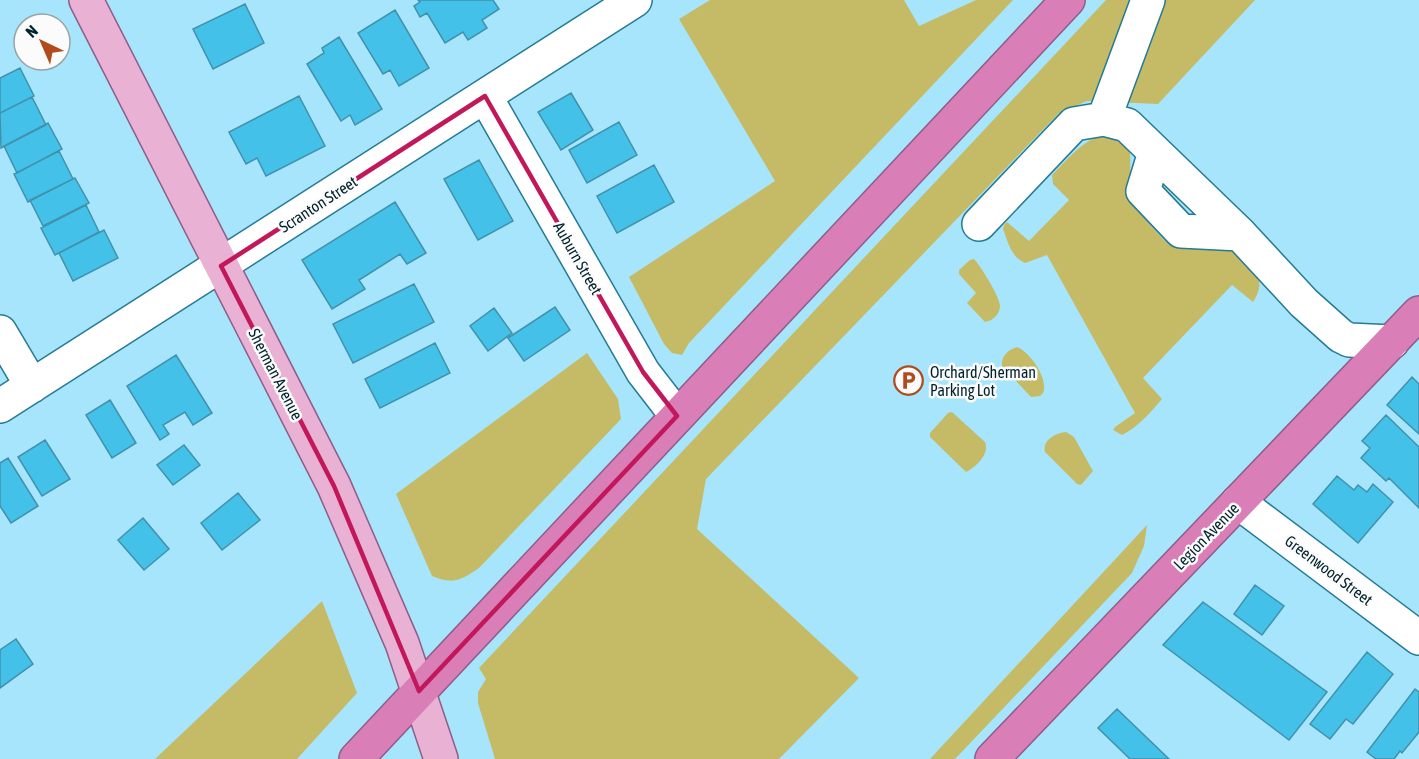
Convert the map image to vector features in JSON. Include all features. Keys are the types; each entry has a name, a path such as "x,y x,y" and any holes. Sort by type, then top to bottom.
{"highway":[{"path":"356,759 1068,0"},
{"name":"Legion Avenue","path":"992,759 1419,313"}],"main road":[{"name":"Sherman Avenue","path":"86,0 334,486 402,643 441,759"}],"street":[{"name":"Scranton Street","path":"0,406 635,0"},
{"path":"1104,119 1148,0"},
{"name":"Auburn Street","path":"485,96 643,372 677,416"},
{"path":"978,224 1074,124 1104,119 1127,125 1155,152 1143,191 1181,231 1240,234 1295,293 1349,340 1392,342"},
{"path":"0,332 32,386"},
{"name":"Greenwood Street","path":"1238,502 1419,638"}],"highlighted area":[{"path":"485,96 643,372 677,416 419,691 334,486 221,266"}],"shaded area":[{"path":"710,0 904,0 919,26 976,0 1013,0 689,343 682,355 672,353 664,344 629,277 775,181 679,19"},
{"path":"1106,0 1255,0 1158,104 1087,101 1059,113 706,479 697,529 859,678 779,759 495,759 478,703 478,692 486,679 479,668"},
{"path":"1104,135 1121,140 1130,149 1131,204 1164,240 1182,248 1227,245 1254,270 1259,284 1253,302 1232,285 1143,378 1162,399 1139,424 1122,435 1113,430 1135,413 1047,255 1025,263 1016,257 1003,229 1007,222 1029,241 1069,200 1053,184 1052,175 1082,146"},
{"path":"974,259 985,274 1000,306 996,317 985,322 967,303 976,293 959,274 959,270"},
{"path":"1017,347 1033,360 1041,374 1044,387 1040,396 1031,397 1002,366 1006,354"},
{"path":"587,353 618,399 621,419 479,568 457,580 451,581 432,576 396,494"},
{"path":"952,412 985,442 984,455 974,467 966,472 930,437 930,433 948,413"},
{"path":"1066,432 1074,437 1093,471 1081,485 1077,484 1045,452 1048,441"},
{"path":"1147,525 1144,546 1132,573 955,759 930,759"},
{"path":"322,601 357,693 297,759 155,759"}],"building":[{"path":"418,0 493,0 499,9 482,20 487,28 468,40 463,32 445,43 427,13 420,17 414,6 420,2"},
{"path":"245,4 264,43 213,69 193,29"},
{"path":"395,10 429,68 399,86 390,70 383,74 358,33"},
{"path":"339,37 382,109 355,125 350,115 341,121 307,64 324,53 322,48"},
{"path":"12,72 22,72 34,96 0,113 0,78"},
{"path":"571,93 593,130 561,150 538,112"},
{"path":"299,96 325,146 266,176 257,158 246,164 229,132"},
{"path":"32,97 46,125 1,148 0,113"},
{"path":"619,122 637,155 587,183 569,150"},
{"path":"48,123 62,149 17,173 4,146"},
{"path":"59,151 73,179 28,202 14,174"},
{"path":"479,160 513,221 478,240 444,179"},
{"path":"654,165 674,202 617,233 597,196"},
{"path":"75,178 89,203 43,226 30,200"},
{"path":"395,202 426,253 407,264 400,254 359,280 365,289 332,309 302,260"},
{"path":"86,205 99,232 55,255 41,228"},
{"path":"104,230 118,258 73,281 59,253"},
{"path":"414,284 434,322 353,363 333,324"},
{"path":"555,307 570,330 524,361 508,338"},
{"path":"494,308 512,333 488,351 470,326"},
{"path":"435,343 450,373 380,408 365,379"},
{"path":"176,355 212,413 193,425 185,412 163,425 169,434 160,440 127,386"},
{"path":"1412,377 1419,384 1419,434 1387,405"},
{"path":"110,400 136,443 112,458 86,415"},
{"path":"1386,415 1419,447 1419,508 1389,478 1386,481 1361,458 1370,448 1362,441"},
{"path":"45,440 70,479 42,496 18,457"},
{"path":"184,445 200,465 173,485 157,465"},
{"path":"8,458 38,506 11,523 0,506 0,463"},
{"path":"1337,476 1354,490 1358,485 1367,492 1373,484 1393,502 1358,543 1313,504"},
{"path":"238,493 260,520 222,550 201,523"},
{"path":"143,518 169,549 144,570 118,540"},
{"path":"1255,585 1284,606 1262,635 1234,614"},
{"path":"1203,602 1327,692 1289,740 1163,645"},
{"path":"16,639 33,664 0,688 0,650"},
{"path":"1367,652 1393,674 1353,724 1346,719 1330,739 1310,724"},
{"path":"1415,689 1419,692 1419,732 1394,759 1376,759 1367,752"},
{"path":"1117,709 1169,759 1130,759 1098,728"}],"place":[{"name":"Orchard/Sherman Parking Lot","path":"909,381"}]}
